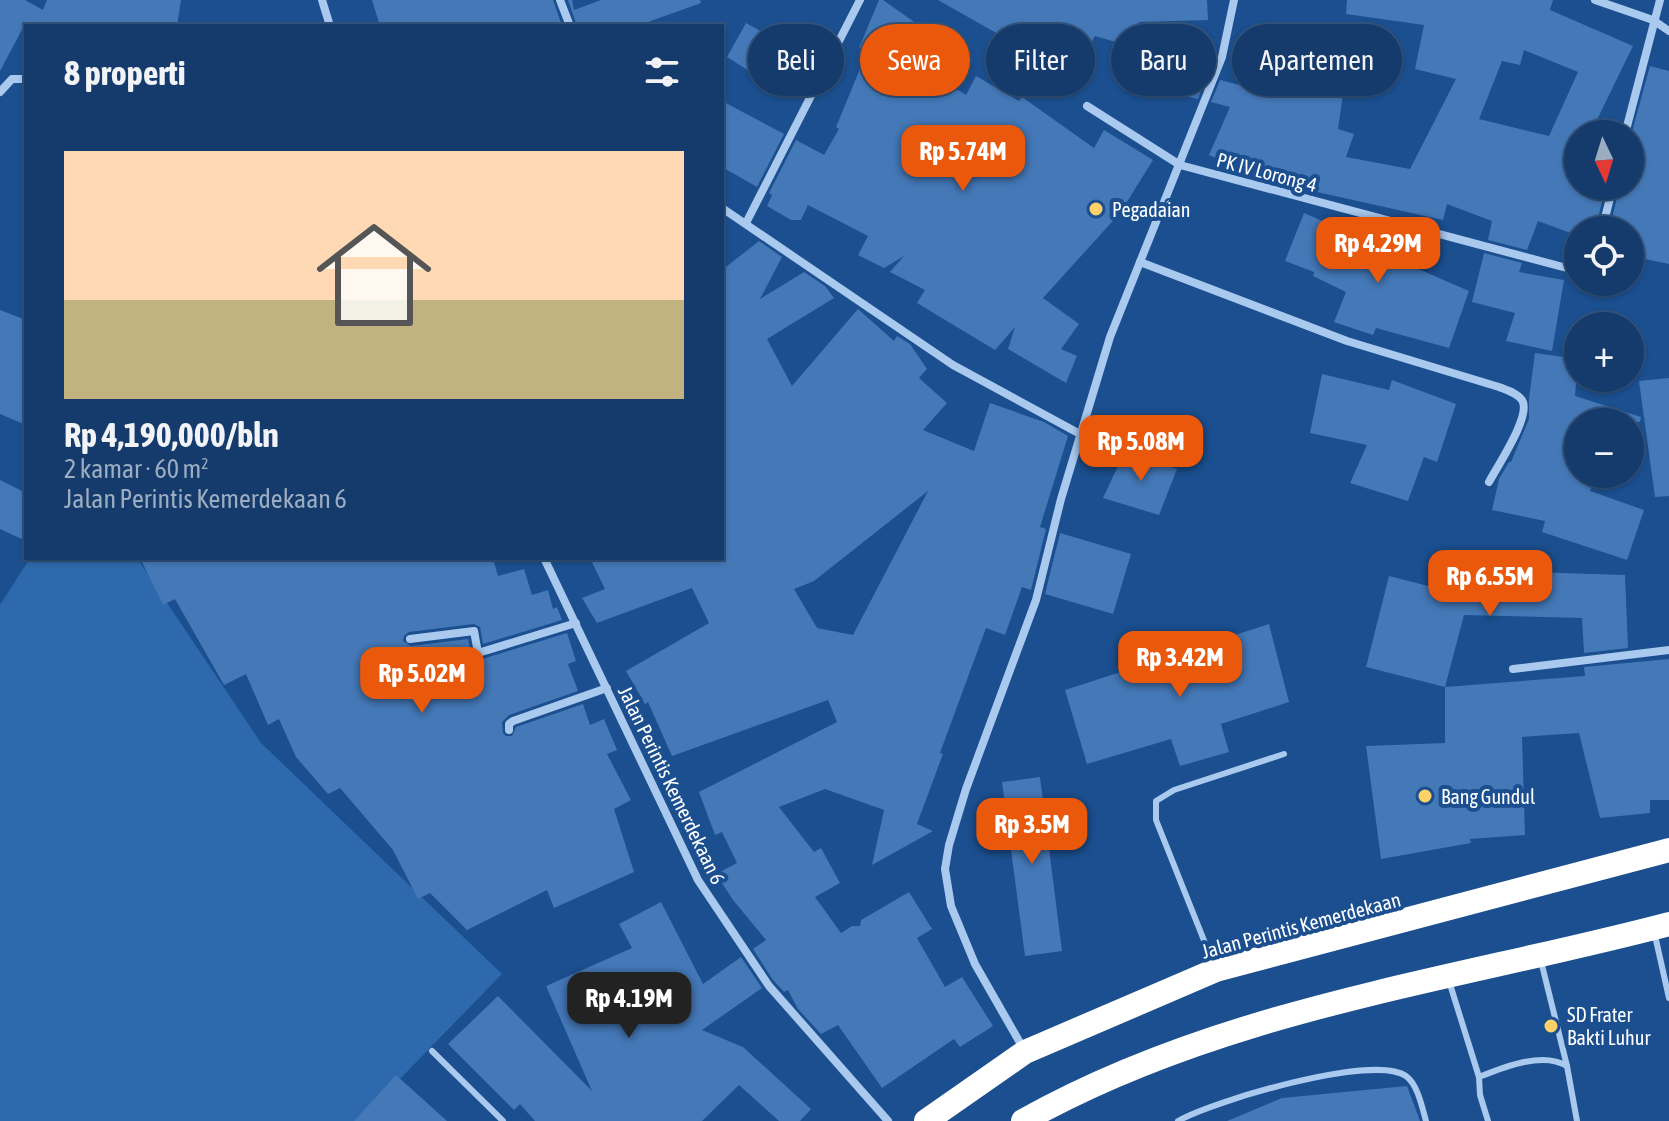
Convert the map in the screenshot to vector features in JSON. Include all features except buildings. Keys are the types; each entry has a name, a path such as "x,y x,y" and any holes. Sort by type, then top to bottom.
{"highway":[{"name":"Jalan Perintis Kemerdekaan","path":"926,1121 1025,1052 1216,970 1669,850"},
{"path":"1023,1121 1158,1058 1294,1013 1447,974 1661,926"}],"street":[{"path":"322,0 329,24"},
{"path":"560,0 569,24"},
{"path":"746,223 860,0"},
{"path":"1025,1052 975,964 951,906 945,869 949,845 966,789 1036,600 1080,434 1110,337 1222,57 1234,0"},
{"path":"1595,0 1653,20 1669,31"},
{"path":"1628,120 1660,0"},
{"path":"0,92 12,79 22,78"},
{"name":"PK IV Lorong 4","path":"1087,106 1180,165 1564,267"},
{"path":"724,209 953,365 1080,434"},
{"path":"1140,262 1347,341 1499,387 1518,396 1523,401 1525,415 1489,482"},
{"name":"Jalan Perintis Kemerdekaan 6","path":"545,560 698,880 769,986 888,1121"},
{"path":"410,639 474,631 478,653 576,623"},
{"path":"1513,669 1669,650"},
{"path":"509,730 509,724 513,721 607,688"}],"lane":[{"path":"1216,970 1156,820 1156,801 1174,790 1284,754"},
{"path":"1661,926 1669,998"},
{"path":"1539,954 1567,1066 1577,1121"},
{"path":"1447,974 1466,1028 1488,1121"},
{"path":"432,1051 503,1121"},
{"path":"1479,1077 1544,1059 1559,1061 1567,1066"},
{"path":"1178,1121 1192,1113 1280,1084 1384,1070 1403,1074 1413,1082 1426,1121"}],"shaded area":[{"path":"29,560 138,560 261,743 502,974 359,1121 0,1121 0,605"}],"place":[{"name":"Pegadaian","path":"1096,209"},
{"name":"Bang Gundul","path":"1425,796"},
{"name":"SD Frater Bakti Luhur","path":"1551,1026"}]}
